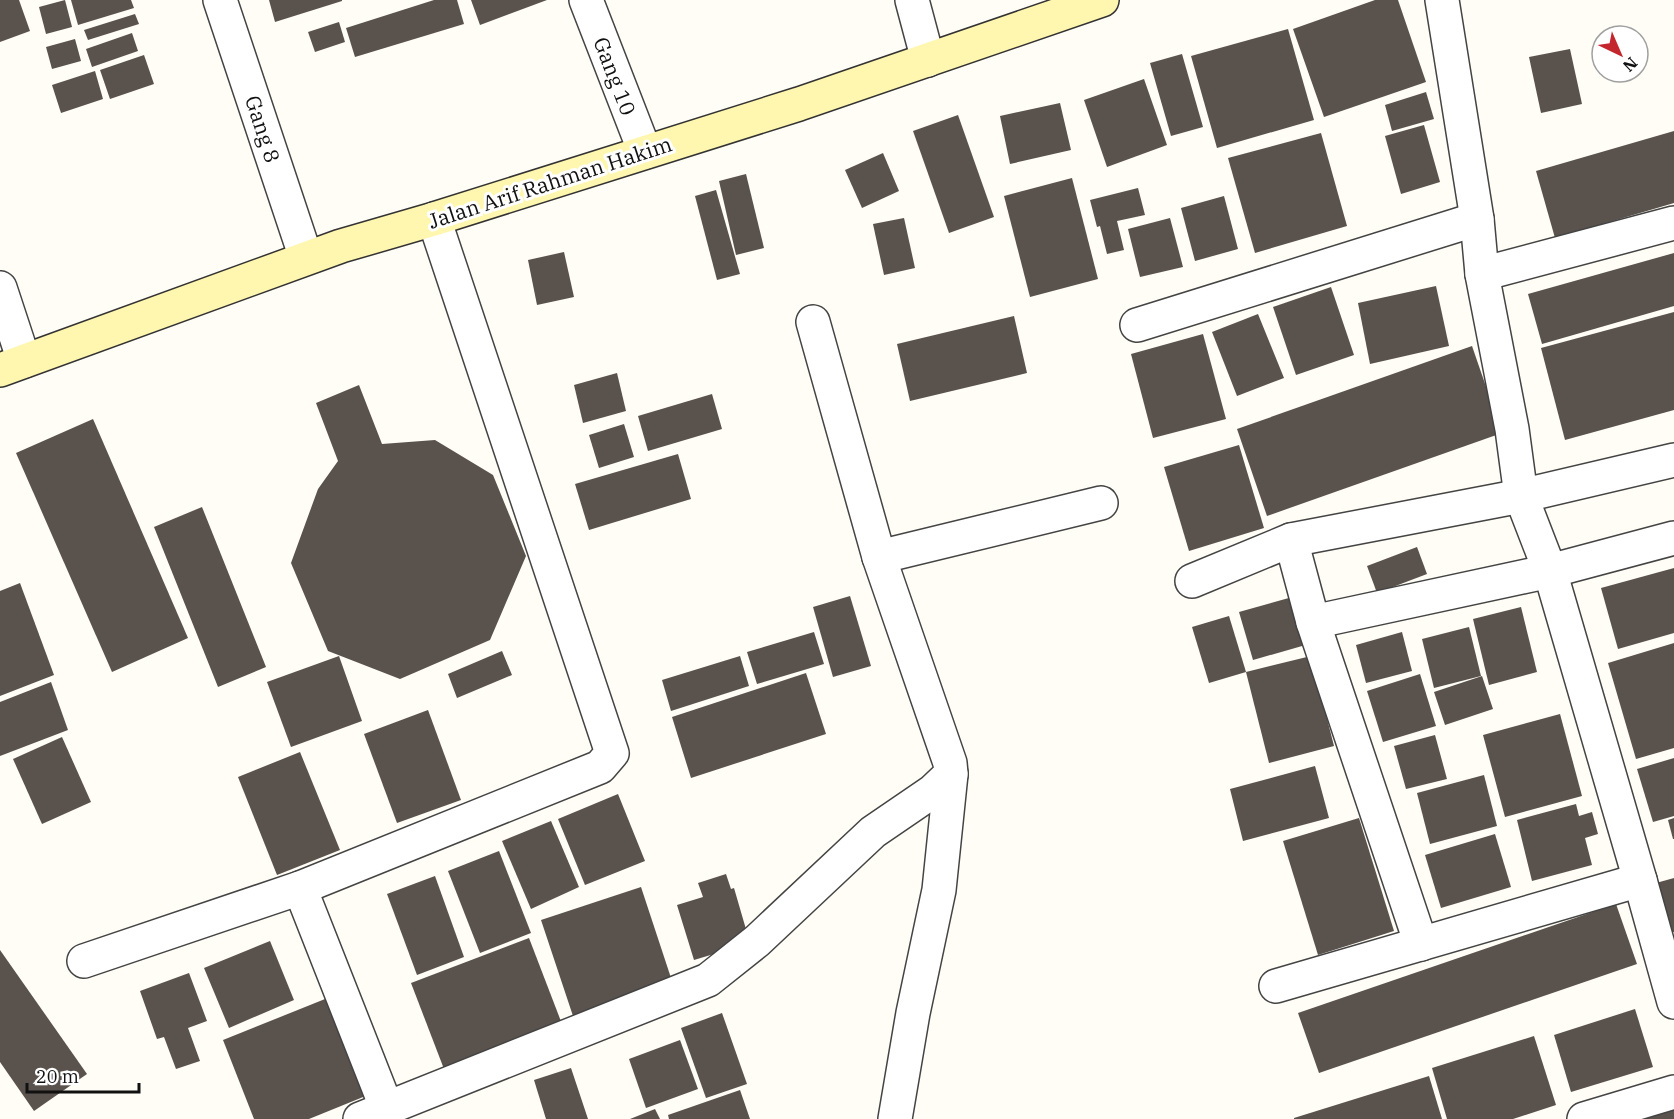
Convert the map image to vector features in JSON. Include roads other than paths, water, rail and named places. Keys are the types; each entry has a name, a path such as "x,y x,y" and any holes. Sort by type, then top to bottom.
{"main road":[{"name":"Jalan Arif Rahman Hakim","path":"12,366 341,246 799,104 1102,0"}],"street":[{"name":"Gang 8","path":"220,0 306,258"},
{"name":"Gang 10","path":"586,0 645,152"},
{"path":"912,0 928,60"},
{"path":"1442,0 1477,219 1482,274 1512,429 1521,496 1550,571 1674,1002"},
{"path":"84,961 300,888 600,767 610,759 612,753 434,219"},
{"path":"1137,325 1477,219"},
{"path":"1482,274 1674,223"},
{"path":"3,307 12,366"},
{"path":"813,322 879,557 950,763 951,774 939,890 913,1012 896,1119"},
{"path":"1192,581 1291,540 1521,496 1674,459"},
{"path":"879,557 1101,503"},
{"path":"1313,622 1550,571 1674,538"},
{"path":"1291,540 1313,622 1421,944"},
{"path":"300,888 373,1114 708,980 757,941 873,832 933,791 951,774"},
{"path":"1276,986 1640,880"},
{"path":"1584,1119 1674,1092"}]}
